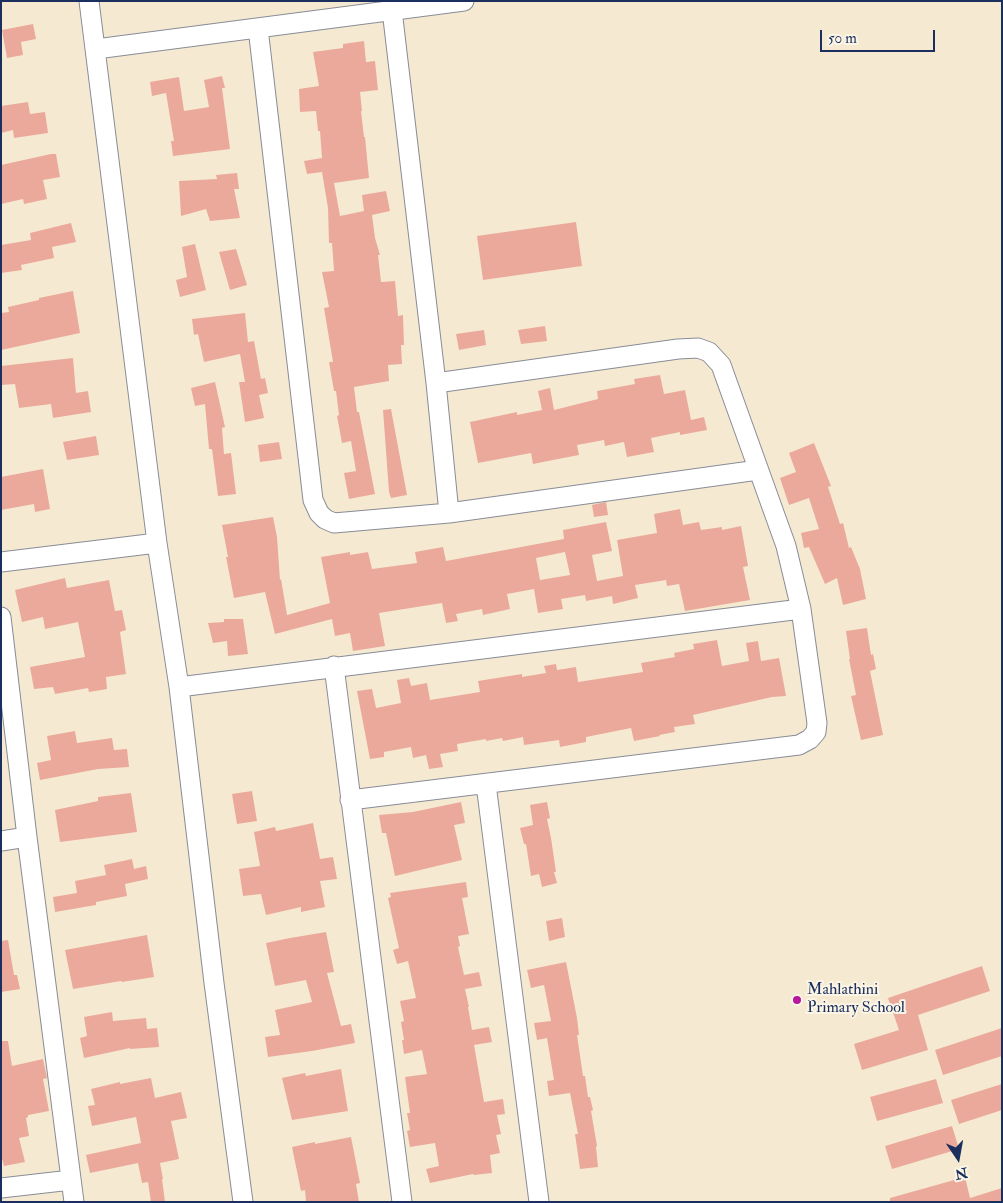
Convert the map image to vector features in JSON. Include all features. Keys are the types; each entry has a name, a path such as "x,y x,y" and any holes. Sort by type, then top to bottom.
{"street":[{"path":"89,1 243,1202"},
{"path":"96,49 464,1"},
{"path":"392,10 436,383 449,513"},
{"path":"258,28 313,500 325,519 334,523 449,513 758,470"},
{"path":"350,800 799,745 816,732 818,723 801,609 786,546 720,365 709,352 698,348 678,349 436,383"},
{"path":"1,562 157,543"},
{"path":"178,686 801,609"},
{"path":"1,617 7,710 27,837 74,1202"},
{"path":"334,666 402,1202"},
{"path":"486,784 539,1202"},
{"path":"1,841 27,837"},
{"path":"1,1188 71,1180"}],"building":[{"path":"33,24 36,39 21,42 23,55 7,58 2,30"},
{"path":"364,41 366,62 375,61 378,90 360,92 369,178 334,183 340,216 364,211 362,195 386,191 390,211 372,215 375,238 380,255 378,255 381,282 395,281 398,316 403,315 404,345 401,345 402,364 388,365 389,381 354,387 357,412 359,412 375,494 349,499 344,473 356,471 351,441 342,443 337,416 339,415 336,391 334,391 329,362 333,362 324,308 329,307 322,272 334,271 332,243 329,243 328,208 322,172 307,174 304,161 322,158 320,131 318,131 316,111 300,112 299,89 319,86 313,52 343,48 343,44"},
{"path":"222,76 225,88 222,88 230,149 173,156 171,141 174,141 166,93 152,96 150,82 179,77 184,111 209,107 204,80"},
{"path":"28,102 30,114 45,112 48,133 14,138 13,130 1,133 1,106"},
{"path":"56,154 60,177 43,180 47,199 24,204 23,199 1,204 1,165"},
{"path":"237,173 239,189 234,189 240,218 210,221 206,209 181,216 179,181 217,179 216,175"},
{"path":"576,222 582,266 483,280 477,236"},
{"path":"71,223 76,242 52,247 54,258 21,265 22,270 1,273 1,245 31,240 30,233"},
{"path":"195,244 206,290 180,297 176,280 187,277 182,247"},
{"path":"236,249 247,285 230,290 219,252"},
{"path":"73,291 80,333 1,350 1,313 9,312 8,307"},
{"path":"245,313 248,342 254,341 261,379 265,378 268,393 259,395 264,418 245,422 239,382 245,382 240,354 204,362 198,334 194,335 192,319"},
{"path":"545,326 547,341 521,344 518,330"},
{"path":"484,330 486,345 459,350 456,334"},
{"path":"73,358 76,393 88,391 91,412 53,418 51,404 19,408 15,384 1,385 1,366"},
{"path":"660,375 664,394 685,390 691,420 704,417 707,430 680,435 680,432 651,438 654,452 627,457 624,442 605,446 604,440 577,445 579,455 533,464 531,453 478,463 470,422 517,412 517,415 542,410 538,391 550,388 554,410 598,399 597,391 635,384 634,379"},
{"path":"215,382 225,427 222,428 224,454 231,453 236,494 218,496 212,449 209,449 205,404 195,406 191,388"},
{"path":"391,409 407,495 391,498 383,410"},
{"path":"96,436 99,455 67,460 63,442"},
{"path":"279,442 282,459 260,462 258,445"},
{"path":"814,443 831,486 828,487 840,524 843,523 849,548 851,547 860,569 866,599 843,605 837,578 825,584 809,547 804,548 801,533 819,529 809,498 789,505 780,478 796,472 789,453"},
{"path":"43,469 50,509 35,512 34,504 1,510 1,477"},
{"path":"606,502 608,515 594,517 592,505"},
{"path":"680,509 683,525 699,522 701,530 722,527 722,530 741,526 748,566 743,567 750,600 685,611 679,584 667,586 666,580 635,585 638,598 613,604 612,596 586,601 585,595 561,599 563,609 538,613 534,589 507,594 510,609 483,615 482,609 456,614 458,621 446,623 442,603 379,613 385,646 353,651 350,633 335,636 332,619 275,634 265,592 234,598 222,525 273,517 277,537 280,580 287,615 330,603 321,557 350,552 350,555 368,552 372,569 417,563 415,552 443,547 446,561 564,539 563,530 606,522 612,551 592,555 597,581 623,576 617,540 657,533 654,514","holes":["565,552 570,575 540,580 536,558"]},
{"path":"65,578 67,588 109,580 115,611 122,610 126,630 120,632 126,674 106,677 107,689 89,692 88,688 55,694 53,687 34,689 30,667 85,657 78,622 45,629 43,617 22,622 15,590"},
{"path":"224,619 243,619 248,654 228,656 227,641 213,643 208,623 224,622"},
{"path":"867,628 871,655 873,654 876,669 870,671 883,735 861,740 851,696 856,695 846,631"},
{"path":"717,640 722,666 749,661 746,643 758,641 761,661 779,658 786,696 772,697 693,715 695,724 674,727 675,732 634,741 631,728 586,737 586,742 560,747 559,740 524,745 523,737 503,741 502,738 486,741 486,739 457,744 458,751 440,754 443,767 429,769 426,755 413,758 411,747 384,752 384,757 370,759 357,691 372,689 376,708 401,703 397,680 409,678 411,686 427,683 430,700 480,692 478,681 522,674 522,677 546,673 544,666 556,664 557,670 576,667 578,682 643,672 641,663 675,657 674,653 694,649 693,644"},
{"path":"75,731 77,743 112,738 114,750 127,749 129,767 98,769 40,780 37,763 51,760 47,736"},
{"path":"252,791 257,821 237,824 232,794"},
{"path":"131,793 137,832 60,842 55,810 98,801 98,797"},
{"path":"461,802 465,823 454,825 462,860 395,876 386,833 382,833 379,815 413,812"},
{"path":"547,802 550,818 547,819 557,883 542,887 539,874 531,876 526,844 524,844 520,828 533,825 530,805"},
{"path":"313,823 320,859 333,857 337,879 320,881 325,907 301,912 301,907 266,915 261,894 243,896 239,869 260,866 254,832 275,827 276,831"},
{"path":"132,859 134,869 146,866 148,879 125,884 127,896 96,902 96,905 55,912 53,897 77,893 75,881 106,875 104,865"},
{"path":"466,882 468,897 462,898 469,934 458,936 460,946 458,947 464,975 479,972 482,986 465,989 472,1030 489,1027 492,1042 474,1045 484,1102 503,1099 505,1114 497,1115 501,1134 496,1135 500,1153 490,1155 492,1173 473,1174 430,1183 426,1169 439,1166 435,1143 410,1147 407,1131 410,1130 407,1113 410,1113 405,1077 427,1074 422,1050 404,1054 401,1022 404,1021 400,1001 416,998 408,961 397,964 393,950 399,948 388,898 391,897 390,893"},
{"path":"562,918 565,937 549,941 546,921"},
{"path":"326,932 334,972 327,973 341,1026 351,1024 355,1043 268,1057 265,1037 280,1035 275,1010 312,1002 306,980 275,986 266,943"},
{"path":"147,935 154,977 73,989 65,950"},
{"path":"8,940 14,975 17,975 20,989 1,992 1,941"},
{"path":"566,962 577,1018 579,1035 577,1035 583,1076 585,1076 588,1097 590,1097 593,1110 591,1111 597,1146 598,1167 580,1169 575,1134 578,1134 570,1093 549,1096 547,1081 554,1080 547,1038 537,1040 534,1023 551,1021 544,985 531,988 527,970"},
{"path":"982,966 990,991 918,1015 928,1050 862,1070 854,1044 899,1030 888,998"},
{"path":"112,1012 113,1021 146,1018 147,1029 157,1028 159,1047 130,1048 84,1058 80,1038 87,1036 84,1017"},
{"path":"1002,1028 1002,1056 943,1075 935,1050"},
{"path":"1,1041 8,1041 12,1066 43,1059 47,1078 43,1079 49,1111 28,1115 26,1118 29,1136 19,1138 25,1162 4,1166 1,1155"},
{"path":"341,1069 348,1111 292,1120 282,1078 305,1073 306,1076"},
{"path":"151,1078 155,1098 181,1092 187,1118 171,1121 179,1159 160,1163 165,1202 151,1202 148,1182 142,1183 138,1163 90,1173 86,1155 141,1143 136,1117 92,1126 88,1106 95,1105 91,1089 120,1082 120,1084"},
{"path":"936,1079 943,1103 877,1121 870,1097"},
{"path":"1002,1084 1002,1110 959,1124 951,1100"},
{"path":"952,1126 959,1149 892,1169 885,1146"},
{"path":"351,1137 360,1183 356,1184 359,1202 306,1202 305,1190 301,1191 292,1147"},
{"path":"965,1177 970,1198 1002,1188 1002,1202 890,1202 890,1198"}],"place":[{"name":"Mahlathini Primary School","path":"797,1000"}]}
